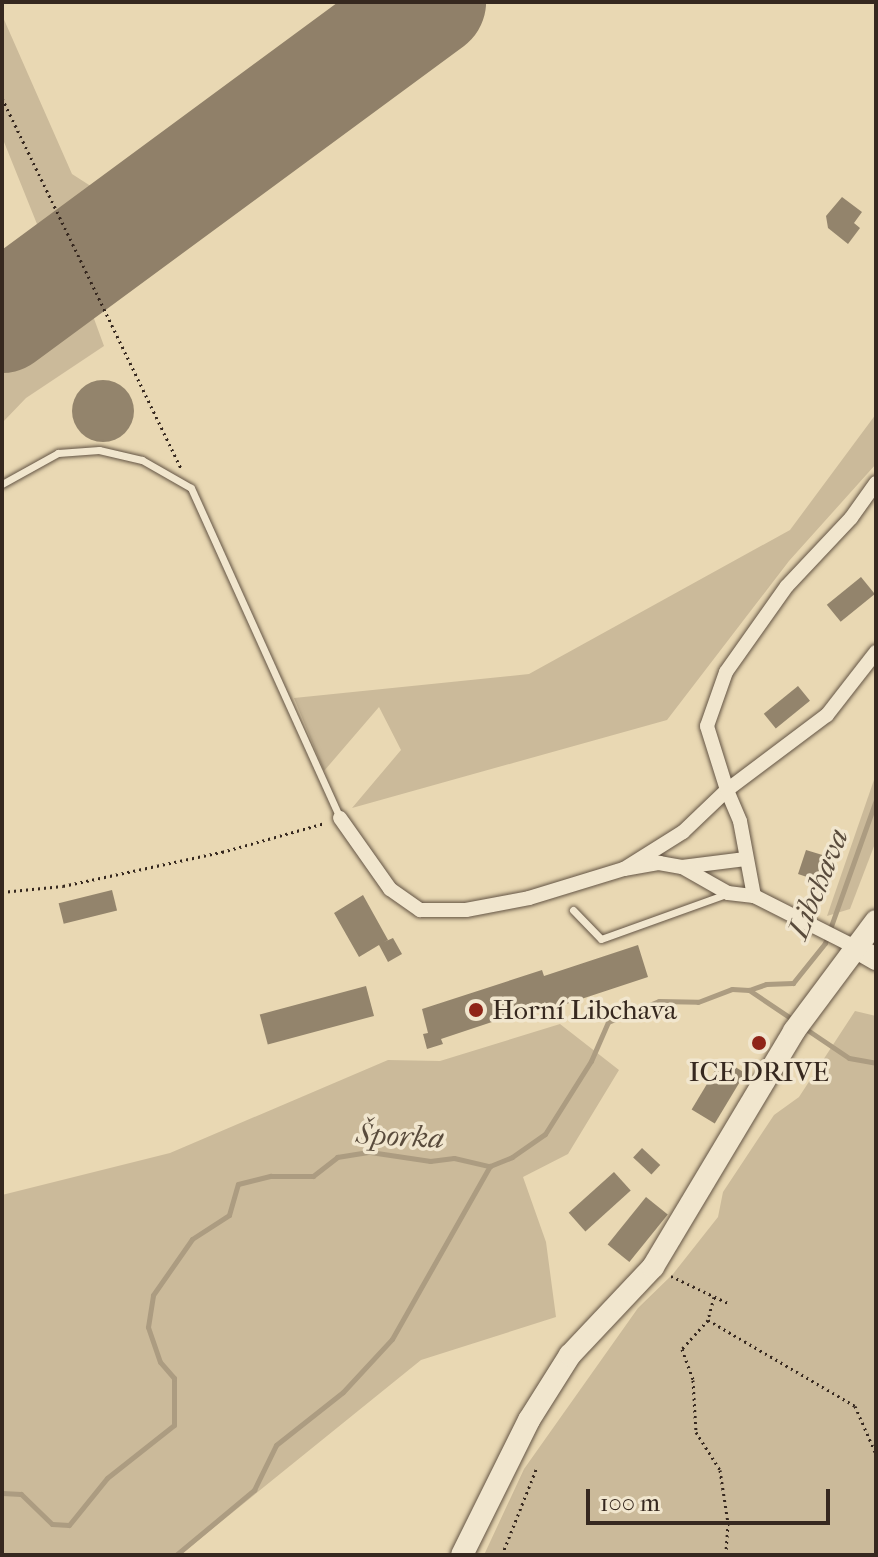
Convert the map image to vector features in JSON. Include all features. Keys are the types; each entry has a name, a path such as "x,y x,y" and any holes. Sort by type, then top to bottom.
{"street":[{"path":"754,896 740,821 707,726 726,672 787,586 851,518 876,483"},
{"path":"624,869 683,832 727,790 827,715 863,673 876,652"},
{"path":"340,818 390,889 420,910 466,910 529,898 624,869 659,863 682,867 745,859"},
{"path":"682,867 728,893 754,896 876,959"},
{"path":"462,1555 529,1420 570,1355 653,1267 846,942 876,921"}],"lane":[{"path":"2,484 58,453 99,450 142,460 191,488 340,818"},
{"path":"573,910 601,939 728,893"}],"path":[{"path":"2,98 191,488"},
{"path":"2,892 63,886 208,855 340,818"},
{"path":"653,1267 730,1304"},
{"path":"714,1297 708,1320 682,1349 693,1380 696,1432 720,1470 728,1523 726,1555"},
{"path":"708,1320 855,1406 876,1454"},
{"path":"502,1555 537,1467"}],"shaded area":[{"path":"358,2 399,2 2,295 2,269 75,210 41,234 2,137 2,15 72,174 100,192"},
{"path":"460,2 487,2 100,290 89,305 104,346 26,398 2,423 2,340"},
{"path":"876,414 876,464 789,561 667,720 352,808 401,750 379,707 324,771 294,698 529,674 790,530"},
{"path":"876,774 876,841 850,909 827,916"},
{"path":"855,1011 876,1016 876,1555 484,1555 524,1469 638,1308 673,1274 718,1217 723,1192 774,1115 799,1097"},
{"path":"560,1024 619,1070 568,1154 523,1177 546,1242 556,1317 421,1360 180,1555 2,1555 2,1195 170,1153 388,1060 440,1061"}],"building":[{"path":"842,197 862,212 854,223 860,228 848,244 828,228 826,216"},
{"path":"97,380 109,380 125,389 132,399 132,423 125,433 109,442 97,442 77,428 72,417 72,405 86,385"},
{"path":"861,577 875,594 841,622 827,605"},
{"path":"798,686 810,701 776,728 764,714"},
{"path":"806,850 829,857 822,876 818,875 816,880 798,874"},
{"path":"112,890 117,910 64,924 59,903"},
{"path":"363,895 388,940 384,942 393,938 402,954 388,962 379,945 359,957 334,913"},
{"path":"638,945 648,977 548,1010 546,1004 441,1039 443,1044 427,1049 423,1034 428,1033 422,1009 542,970 544,976"},
{"path":"366,986 374,1016 268,1044 260,1014"},
{"path":"722,1059 745,1073 715,1123 692,1110"},
{"path":"642,1148 660,1165 651,1175 633,1158"},
{"path":"614,1172 631,1191 585,1231 569,1213"},
{"path":"646,1197 668,1215 629,1262 608,1244"}],"waterway":[{"name":"Libchava","path":"749,990 766,984 793,983 825,943 876,800"},
{"name":"Šporka","path":"2,1493 21,1494 52,1524 69,1525 107,1478 174,1425 174,1378 160,1362 148,1327 153,1295 192,1239 229,1215 238,1184 271,1176 313,1176 337,1157 370,1152 430,1161 454,1158 490,1166 512,1157 545,1134 591,1061 608,1022 659,1001 698,1002 732,989 749,990 795,1021"},
{"name":"Šporka","path":"803,1027 849,1058 876,1063"},
{"path":"176,1555 254,1490 276,1445 343,1392 392,1339 490,1166"}],"runway":[{"path":"2,318 431,2"}],"place":[{"name":"Horní Libchava","path":"476,1010"},
{"name":"ICE DRIVE","path":"759,1043"}]}
